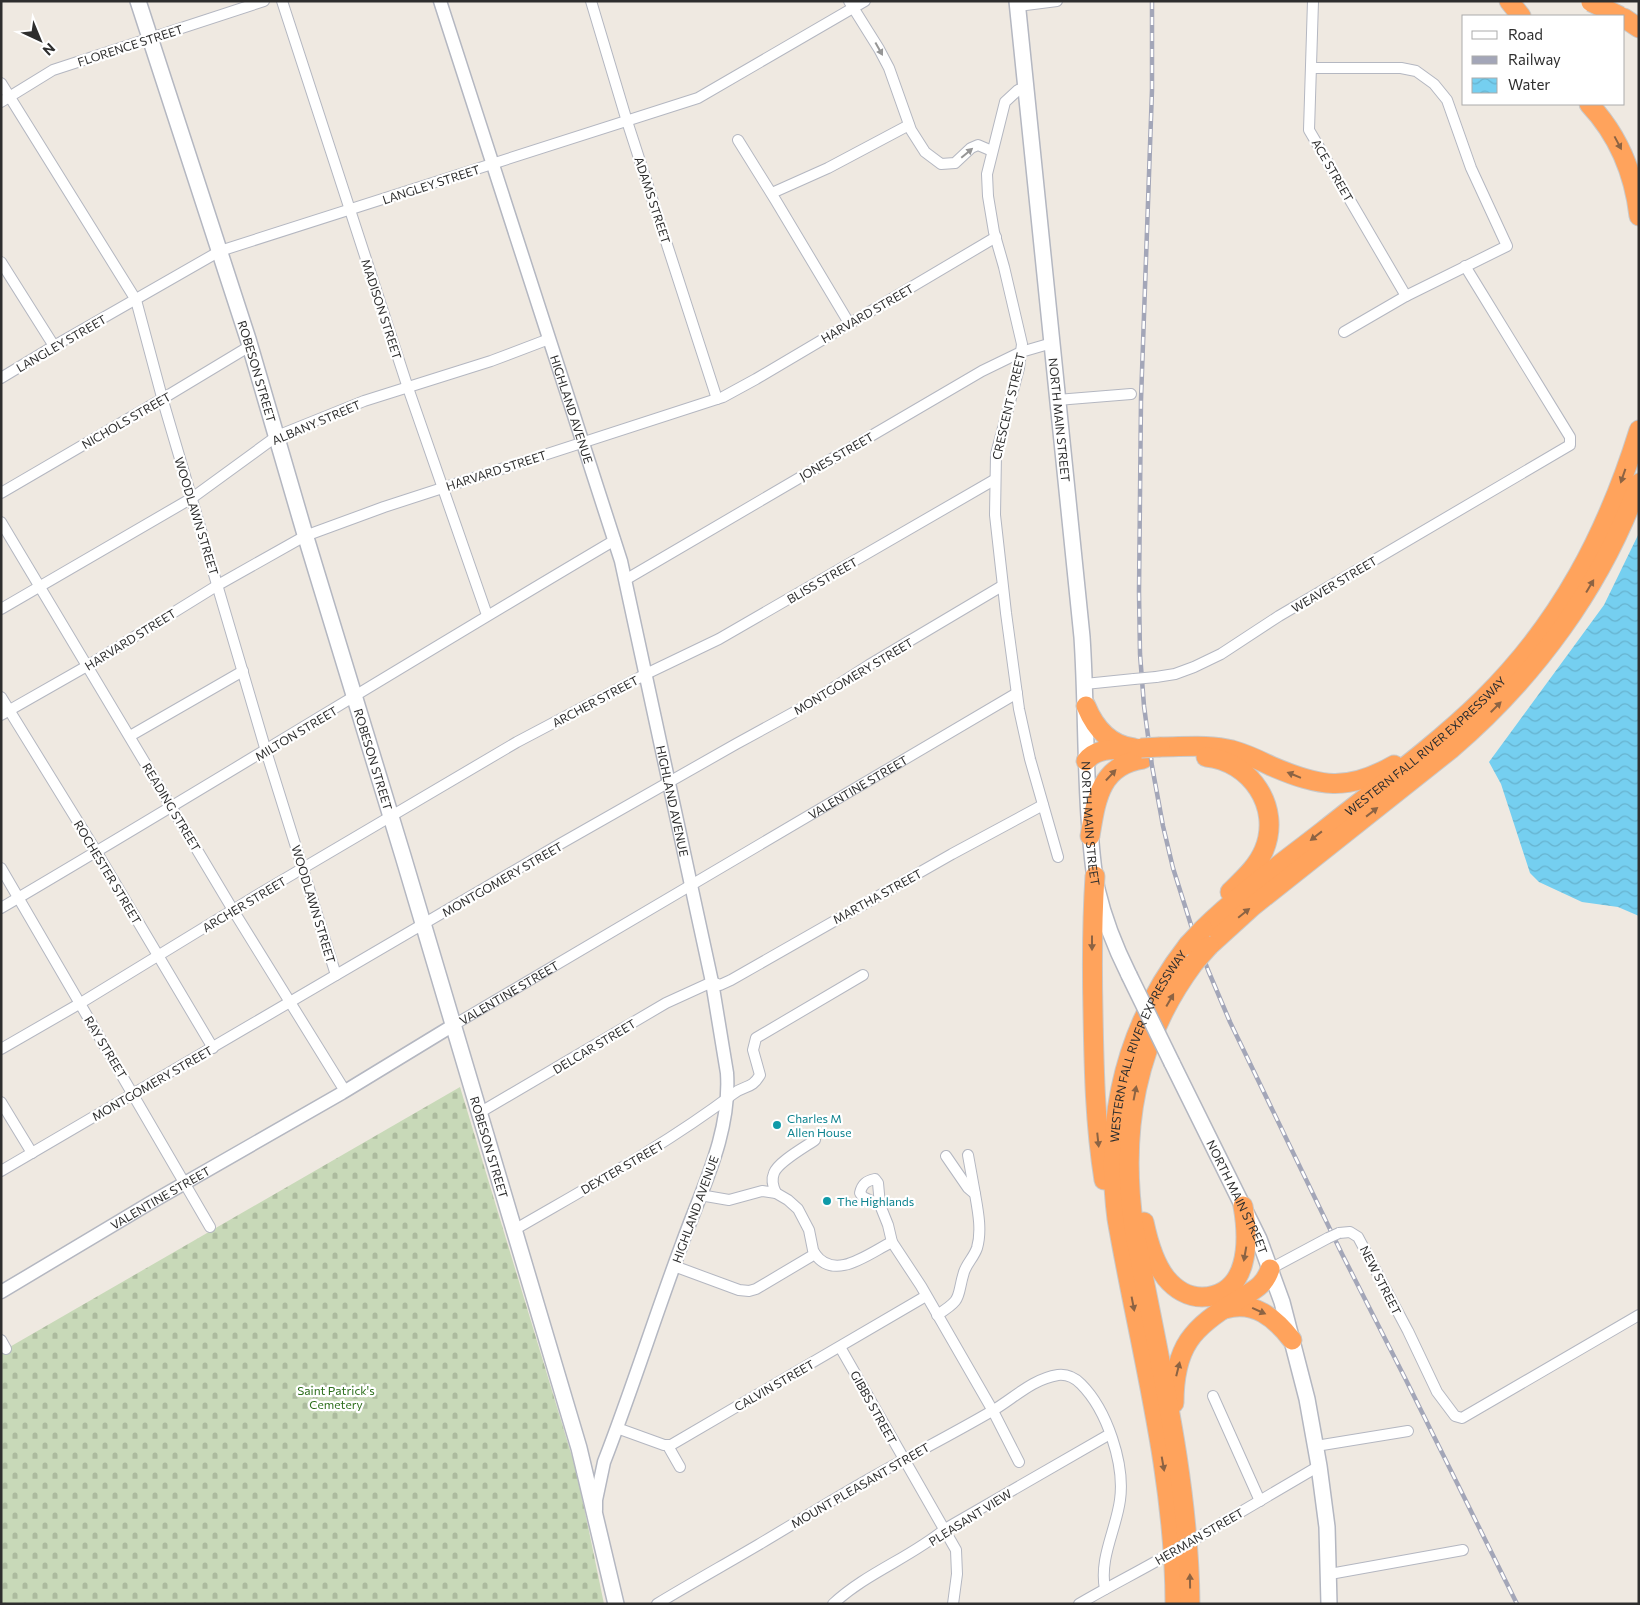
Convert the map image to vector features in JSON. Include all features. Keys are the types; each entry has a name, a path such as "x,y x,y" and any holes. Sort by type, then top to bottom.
{"highway":[{"path":"1497,1 1504,15"},
{"path":"1509,1 1520,15"},
{"path":"1607,15 1618,1"},
{"path":"1590,2 1618,15"},
{"path":"1625,19 1639,28"},
{"path":"1590,105 1608,126 1625,158 1635,188 1639,216"},
{"name":"WESTERN FALL RIVER EXPRESSWAY","path":"1190,1604 1188,1539 1179,1470 1131,1211 1128,1164 1131,1116 1140,1071 1150,1040 1197,941 1240,896 1450,729 1484,698 1537,638 1569,592 1615,499 1639,430"},
{"name":"WESTERN FALL RIVER EXPRESSWAY","path":"1175,1604 1174,1557 1167,1492 1114,1194 1113,1155 1120,1086 1131,1047 1143,1018 1174,956 1241,916 1451,749 1498,706 1530,671 1559,633 1586,592 1609,552 1639,483"},
{"path":"1609,552 1639,496"},
{"path":"1086,706 1096,725 1107,738 1118,744 1148,752"},
{"path":"1090,836 1096,802 1106,780 1122,765 1148,752 1205,746 1226,749 1239,752 1306,780 1336,783 1356,781 1384,771 1450,729"},
{"path":"1086,762 1092,755 1100,751 1148,752 1205,757 1229,762 1239,768 1251,778 1260,791 1268,810 1269,824 1268,838 1261,857 1197,941"},
{"path":"1095,876 1092,947 1096,1112 1100,1155 1108,1204 1128,1275"},
{"path":"1131,1116 1142,1217 1158,1264 1168,1280 1176,1288 1187,1294 1203,1297 1224,1291 1257,1273 1270,1269"},
{"path":"1224,1291 1237,1278 1244,1259 1246,1230 1243,1206"},
{"path":"1179,1470 1174,1404 1175,1385 1178,1368 1191,1336 1203,1322 1262,1285 1270,1269"},
{"path":"1217,1312 1241,1306 1257,1310 1270,1316 1292,1340"}],"main road":[{"name":"ROBESON STREET","path":"138,1 250,346 305,536 391,817 579,1448 596,1520"},
{"name":"NORTH MAIN STREET","path":"1018,3 1082,637 1090,836 1095,876 1108,926 1129,974 1243,1206 1270,1269 1292,1340 1307,1399 1316,1446 1327,1527 1330,1604"},
{"name":"HIGHLAND AVENUE","path":"596,1520 616,1604"}],"street":[{"name":"FLORENCE STREET","path":"5,100 53,70 264,1"},
{"name":"MADISON STREET","path":"282,1 408,388 487,616"},
{"name":"HIGHLAND AVENUE","path":"440,1 615,540 646,674 712,982 726,1057 728,1087 726,1118 721,1138 602,1471 596,1500 596,1520"},
{"name":"LANGLEY STREET","path":"1,378 220,251 698,98 852,5 866,1"},
{"path":"1018,3 1056,1"},
{"name":"ACE STREET","path":"1313,1 1309,130 1406,296"},
{"name":"ADAMS STREET","path":"593,2 627,121 717,399"},
{"path":"852,5 889,68 909,125 925,152 941,164 955,163 971,148 978,145 992,150"},
{"path":"1310,68 1401,68 1416,71 1434,84 1447,100 1471,168 1508,246 1406,296 1344,332"},
{"name":"WOODLAWN STREET","path":"1,83 5,100 136,300 162,399 266,750 336,975"},
{"name":"CRESCENT STREET","path":"1027,86 1018,90 1005,102 986,174 996,237 1022,337 1019,368 996,454 994,480 995,514 1002,586 1017,693 1030,758 1058,857"},
{"path":"772,194 828,168 909,125"},
{"path":"738,140 849,323"},
{"name":"HARVARD STREET","path":"5,713 87,666 218,585 305,536 442,488 717,399 756,379 996,237"},
{"path":"1,262 54,346"},
{"name":"WEAVER STREET","path":"1085,684 1175,674 1221,654 1279,616 1570,445 1570,437 1465,266"},
{"name":"ALBANY STREET","path":"1,609 192,498 277,436 364,401 491,361 549,339"},
{"name":"JONES STREET","path":"625,580 982,371 1021,352 1052,343"},
{"name":"NICHOLS STREET","path":"1,493 250,346"},
{"path":"1057,400 1131,394"},
{"name":"BLISS STREET","path":"646,674 719,639 994,480"},
{"name":"READING STREET","path":"1,522 289,1004 345,1091"},
{"name":"MILTON STREET","path":"1,908 615,540"},
{"name":"MONTGOMERY STREET","path":"1,1171 669,782 800,709 869,665 1002,586"},
{"path":"130,736 243,671"},
{"name":"ARCHER STREET","path":"1,1049 517,742 646,674"},
{"name":"VALENTINE STREET","path":"1,1292 345,1091 1017,693"},
{"name":"ROCHESTER STREET","path":"1,697 5,713 96,851 213,1048"},
{"name":"MARTHA STREET","path":"712,982 720,985 730,980 1043,804"},
{"name":"RAY STREET","path":"1,868 210,1227"},
{"name":"DEXTER STREET","path":"514,1230 679,1133 738,1090 754,1084 760,1075 754,1050 756,1038 863,975"},
{"name":"DELCAR STREET","path":"479,1113 666,1003 712,982"},
{"path":"1,1102 32,1153"},
{"path":"776,1193 773,1180 778,1166 815,1140"},
{"path":"937,1315 954,1304 958,1297 964,1271 978,1247 979,1226 968,1155"},
{"path":"946,1156 968,1188 975,1194"},
{"path":"700,1195 729,1200 762,1191 776,1193 798,1209 809,1230 815,1254 824,1264 836,1267 843,1266 892,1242"},
{"path":"880,1205 892,1242 909,1266 993,1411 1019,1462"},
{"name":"NEW STREET","path":"1270,1269 1339,1233 1350,1232 1354,1234 1361,1242 1446,1406 1455,1416 1462,1418 1639,1315"},
{"path":"674,1266 738,1290 749,1291 756,1289 815,1254"},
{"name":"CALVIN STREET","path":"668,1446 926,1296"},
{"name":"GIBBS STREET","path":"840,1347 946,1529 956,1550 957,1560 953,1604"},
{"name":"MOUNT PLEASANT STREET","path":"656,1604 904,1459 993,1411 1017,1394 1043,1380 1059,1375 1070,1376 1081,1383 1102,1414 1110,1434"},
{"path":"1213,1396 1260,1500"},
{"path":"617,1428 668,1446 680,1467"},
{"path":"1316,1446 1408,1432"},
{"path":"1105,1589 1102,1575 1120,1499 1120,1468 1110,1434"},
{"name":"PLEASANT VIEW","path":"832,1604 856,1586 929,1542 946,1529 1110,1434"},
{"name":"HERMAN STREET","path":"1079,1604 1119,1583 1319,1466"},
{"path":"1330,1574 1463,1550"}],"green space":[{"name":"Saint Patrick's Cemetery","path":"460,1087 577,1473 604,1604 1,1604 1,1352"}],"water":[{"path":"1639,533 1639,916 1618,907 1582,902 1539,882 1530,873 1501,784 1489,762 1604,605"}],"railway":[{"path":"1152,1 1152,90 1141,400 1139,592 1140,654 1144,706 1163,826 1173,868 1191,925 1230,1022 1342,1254 1517,1604"}],"place":[{"name":"Charles M Allen House","path":"777,1125"},
{"name":"The Highlands","path":"827,1201"}]}
